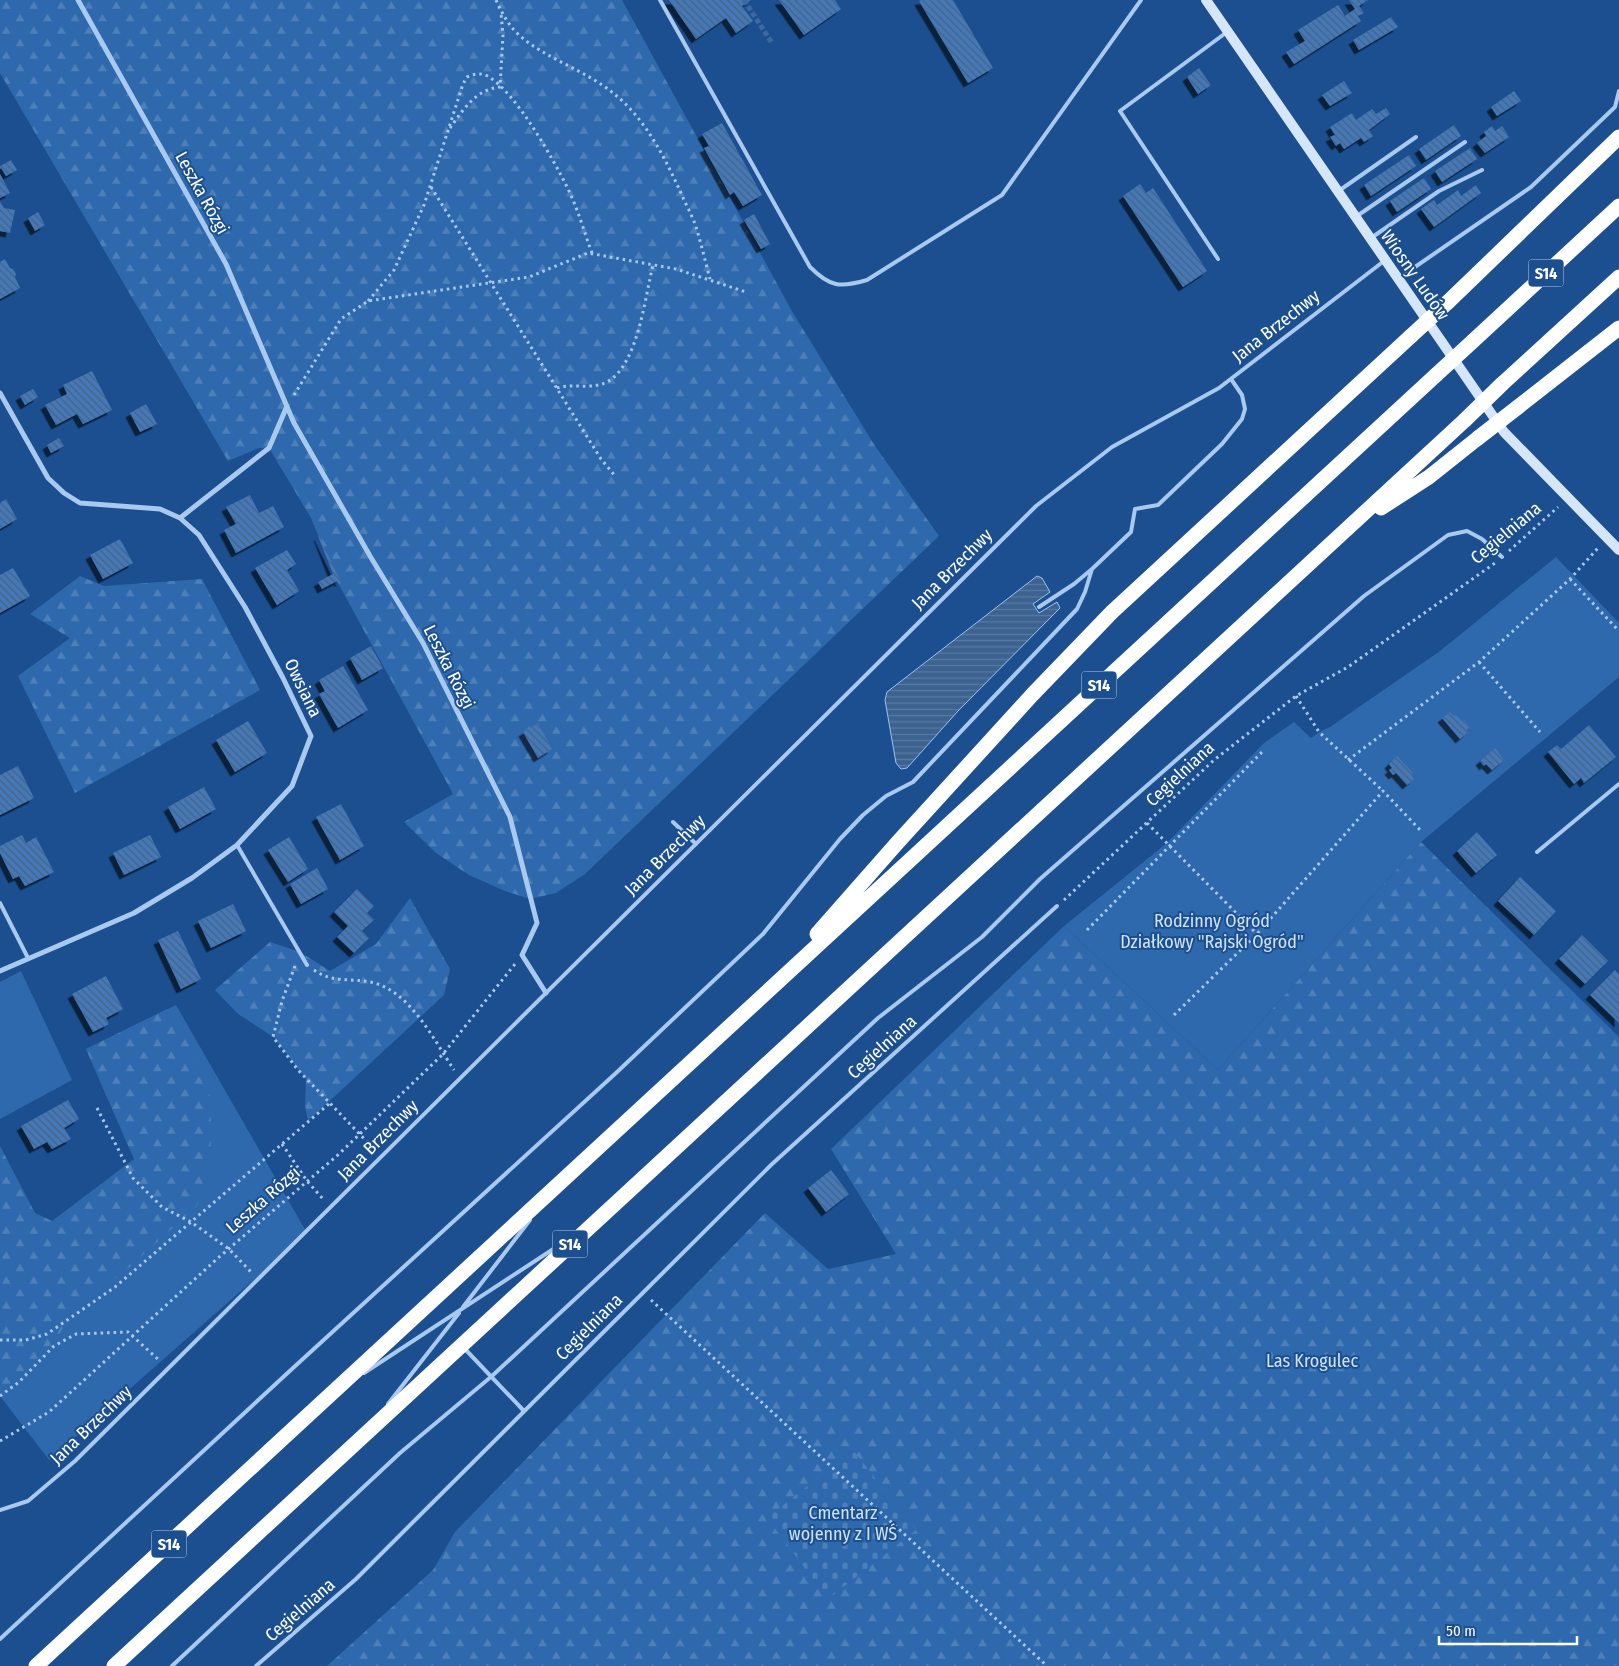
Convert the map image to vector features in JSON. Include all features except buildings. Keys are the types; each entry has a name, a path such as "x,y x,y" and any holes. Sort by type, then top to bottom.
{"highway":[{"path":"763,996 898,842 1032,695 1112,612 1448,302 1619,136"},
{"name":"S14","path":"36,1666 1619,206"},
{"name":"S14","path":"114,1666 1348,529 1619,276"},
{"path":"1348,529 1429,477 1619,328"}],"street":[{"name":"Leszka Rózgi","path":"78,0 226,264 294,423 423,644 510,817 537,923 522,955"},
{"name":"Wiosny Ludów","path":"1206,0 1504,432 1619,550"},
{"name":"Owsiana","path":"0,392 48,478 64,493 80,503 160,509 180,518 199,534 245,607 311,736 292,786 237,845 192,878 134,913 0,971"},
{"path":"180,518 269,448 287,406"},
{"path":"522,955 546,993"}],"lane":[{"path":"660,0 810,267 822,279 837,284 852,284 867,280 1002,195 1140,0"},
{"path":"1218,259 1120,111 1228,31"},
{"path":"1399,278 1531,187 1615,107 1619,91"},
{"path":"1338,192 1416,137"},
{"path":"1356,217 1465,142"},
{"path":"1371,238 1439,190 1482,170"},
{"name":"Jana Brzechwy","path":"0,1510 28,1501 68,1467 1036,506 1112,448 1219,388 1385,259"},
{"path":"1039,607 1074,584 1131,532 1135,509 1158,505 1222,444 1242,419 1246,409 1242,395 1231,379"},
{"path":"172,1666 400,1454 492,1376 878,1018 982,937 1040,879 1364,596 1448,535 1467,531 1482,539 1502,558"},
{"path":"0,1639 293,1368 616,1074 763,934 840,839 863,815 886,796 914,782 1077,609 1085,592 1092,569"},
{"path":"1537,852 1619,784"},
{"path":"673,822 696,844"},
{"path":"237,845 308,965"},
{"path":"0,902 28,958"},
{"name":"Cegielniana","path":"256,1666 356,1579 771,1165 1058,906"},
{"path":"538,1209 556,1186"},
{"path":"365,1434 532,1217"},
{"path":"363,1373 592,1224"},
{"path":"461,1345 524,1411"},
{"path":"330,1395 355,1379"}],"path":[{"path":"496,0 505,18 518,34 534,46 613,92 650,134 665,158 695,223 711,280"},
{"path":"500,87 503,35 501,10"},
{"path":"287,406 341,318 368,301 394,270 424,205 463,84 467,77 476,73 488,76 510,97 540,138 563,181 592,254"},
{"path":"449,130 460,114 480,93 490,88 500,87"},
{"path":"430,186 601,459 616,477"},
{"path":"368,301 529,277 588,253 676,269 746,292"},
{"path":"557,388 564,386 591,386 606,382 620,369 628,358 638,335 653,265"},
{"name":"Cegielniana","path":"1058,906 1214,760 1296,696 1348,667 1502,558 1568,498"},
{"path":"1348,760 1479,662 1570,579 1607,538"},
{"path":"1570,579 1619,631"},
{"path":"1479,662 1540,732"},
{"path":"1296,696 1319,732 1383,792 1422,832"},
{"path":"1088,930 1264,750"},
{"path":"1174,1014 1257,934 1383,792"},
{"path":"1147,823 1257,934"},
{"path":"300,952 282,1000 273,1038 298,1070 381,1157"},
{"name":"Leszka Rózgi","path":"0,1441 49,1412 229,1248 360,1133 443,1054 522,955"},
{"path":"308,965 323,976 370,982 391,989 414,1010 459,1079"},
{"path":"0,1340 26,1340 48,1334 115,1287 330,1103"},
{"path":"97,1108 133,1178 162,1207 191,1222 229,1248 258,1280"},
{"path":"282,1144 330,1207"},
{"path":"643,1293 1046,1666"},
{"path":"0,1396 20,1382 54,1346 76,1334 128,1332 168,1369"}],"green space":[{"path":"0,0 622,0 793,313 875,446 939,536 585,874 556,893 530,899 505,891 469,875 436,853 404,822 453,794 337,581 311,518 269,448 259,448 228,461 0,73"},
{"name":"Rodzinny Ogród Działkowy \"Rajski Ogród\"","path":"1556,557 1619,623 1619,677 1421,842 1218,1070 1064,926 1167,843 1264,743 1294,722 1311,738 1330,727 1440,651"},
{"path":"80,576 104,586 202,579 260,690 75,793 18,676 70,638 30,614"},
{"name":"Las Krogulec","path":"1421,842 1619,1037 1619,1666 327,1666 433,1570 455,1532 765,1213 828,1269 896,1254 831,1149 1064,926 1218,1070"},
{"path":"410,898 450,969 444,995 308,1121 305,1106 306,1079 273,1037 237,1013 215,990 270,942 300,952 330,971 376,944"},
{"path":"21,971 72,1080 0,1119 0,982"},
{"path":"176,1005 307,1233 49,1460 0,1396 0,1152 44,1240 136,1163 86,1049"},
{"path":"167,1009 190,1047 209,1090 212,1135 204,1192 196,1207 125,1271 92,1296 67,1320 52,1348 19,1382 0,1396 0,1146 35,1213 52,1221 134,1159 86,1049"},
{"name":"Cmentarz wojenny z I WŚ","path":"853,1450 916,1530 828,1599 767,1518"}],"shaded area":[{"path":"1037,576 1042,578 1050,592 1033,604 1039,613 1057,602 1060,608 958,711 907,768 901,769 896,763 885,700 887,692"}],"tunnel":[{"path":"744,0 772,43"}]}
